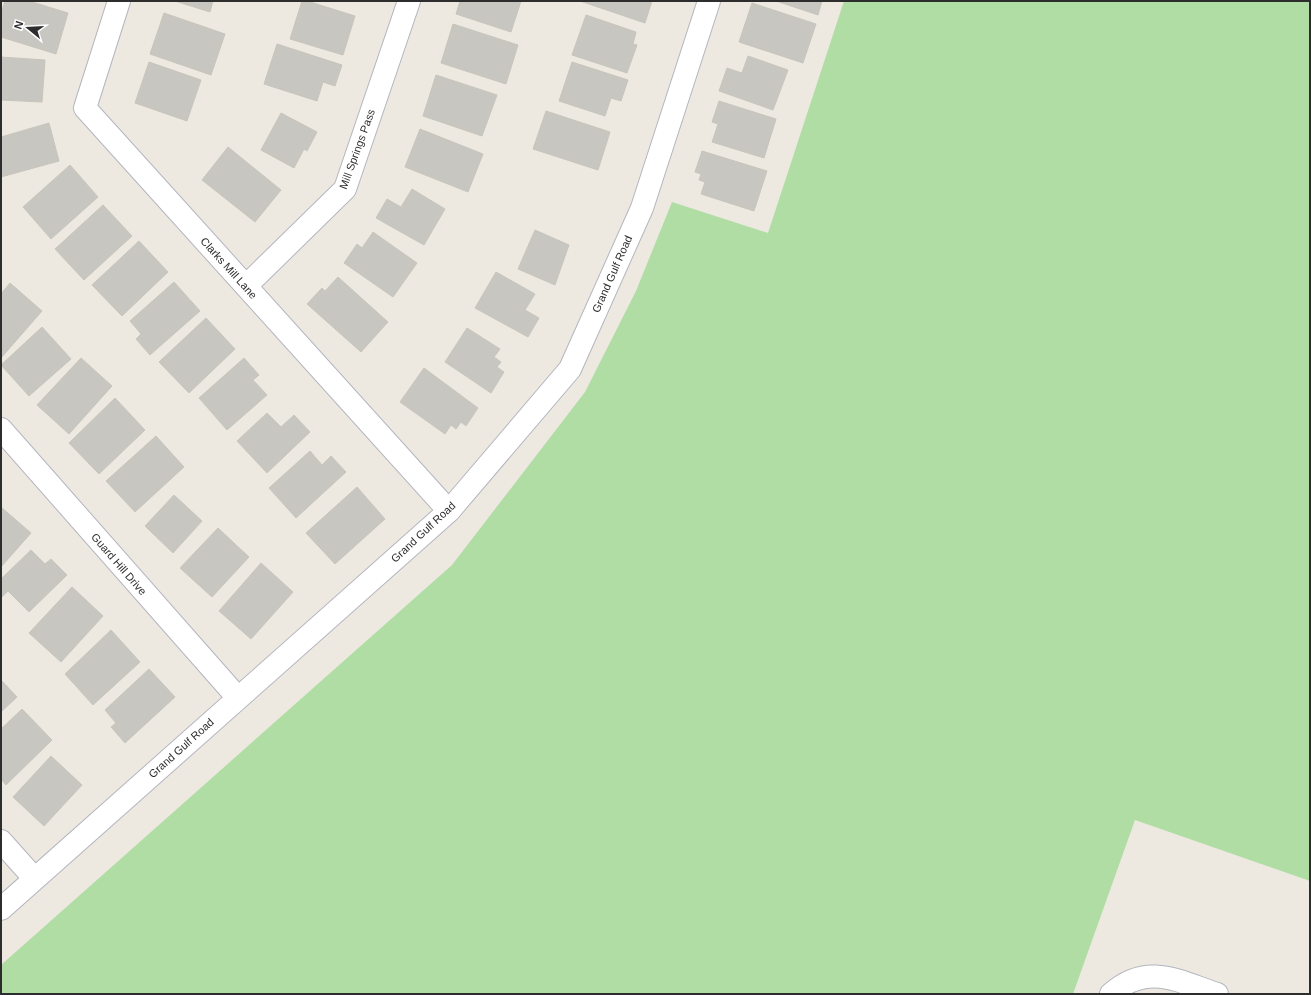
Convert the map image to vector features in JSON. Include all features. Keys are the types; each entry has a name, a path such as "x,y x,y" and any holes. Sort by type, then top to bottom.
{"street":[{"name":"Clarks Mill Lane","path":"119,1 85,108 448,511"},
{"name":"Mill Springs Pass","path":"246,286 344,190 409,1"},
{"name":"Grand Gulf Road","path":"1,909 34,878 448,511 570,369 642,208 709,1"},
{"name":"Guard Hill Drive","path":"1,429 238,698"},
{"path":"1,841 34,878"},
{"path":"1111,994 1123,983 1144,976 1165,976 1217,994"}],"green space":[{"path":"844,1 1310,1 1310,881 1135,820 1073,994 1,994 1,965 452,565 585,392 636,291 672,202 768,233"}],"building":[{"path":"5,1 29,1 68,13 56,54 1,37 1,13"},
{"path":"175,1 213,1 210,12"},
{"path":"302,1 307,1 355,16 343,55 290,39"},
{"path":"460,1 521,1 511,32 456,14"},
{"path":"580,1 652,1 645,23"},
{"path":"776,1 822,1 818,15"},
{"path":"752,3 816,24 803,63 739,42"},
{"path":"164,13 225,34 211,75 150,54"},
{"path":"586,15 636,32 633,44 637,45 627,73 572,55"},
{"path":"453,24 518,45 506,84 441,63"},
{"path":"277,44 342,65 335,86 323,82 317,101 264,84"},
{"path":"748,56 788,70 773,110 719,91 727,68 742,73"},
{"path":"1,57 45,60 42,102 1,100"},
{"path":"149,62 201,80 187,121 135,103"},
{"path":"572,62 628,80 621,101 611,98 605,116 559,101"},
{"path":"436,75 497,95 482,136 423,116"},
{"path":"719,101 776,119 764,158 712,142 718,124 712,122"},
{"path":"546,111 610,132 598,170 533,149"},
{"path":"281,113 317,132 307,151 304,149 294,168 261,150"},
{"path":"49,123 59,161 1,177 1,137"},
{"path":"420,129 483,154 468,192 405,167"},
{"path":"228,147 281,190 255,222 202,180"},
{"path":"702,151 767,171 754,211 701,194 705,182 699,180 701,174 695,172"},
{"path":"70,165 98,197 51,239 23,207"},
{"path":"412,189 445,209 424,245 376,218 387,199 401,207"},
{"path":"103,205 132,236 84,280 55,249"},
{"path":"535,230 569,245 555,285 518,269"},
{"path":"373,232 417,263 393,297 344,263 357,244 362,248"},
{"path":"139,241 168,272 122,316 92,285"},
{"path":"496,272 535,294 525,310 539,318 528,337 475,308"},
{"path":"338,277 388,322 361,352 307,304 322,288 325,291"},
{"path":"174,282 200,311 150,355 136,339 141,334 130,321"},
{"path":"10,283 42,311 1,358 1,294"},
{"path":"206,318 235,349 189,393 159,362"},
{"path":"42,327 71,359 29,396 1,365"},
{"path":"467,328 500,349 494,357 501,362 497,367 504,372 491,393 445,362"},
{"path":"81,358 112,386 69,434 37,405"},
{"path":"244,358 259,375 253,380 267,395 227,430 199,398"},
{"path":"424,368 478,408 466,426 461,422 456,429 451,425 445,434 400,402"},
{"path":"115,398 145,430 99,474 69,443"},
{"path":"267,413 281,427 294,415 310,432 267,473 237,441"},
{"path":"156,436 184,467 135,512 106,481"},
{"path":"310,451 322,465 331,456 346,472 296,518 269,488"},
{"path":"357,487 385,519 335,564 306,533"},
{"path":"174,495 202,521 173,553 145,526"},
{"path":"1,507 31,533 1,567"},
{"path":"218,528 249,557 212,597 180,568"},
{"path":"31,550 45,564 51,559 67,575 29,612 8,591 2,597 1,596 1,579"},
{"path":"261,563 293,592 251,639 219,611"},
{"path":"72,587 103,616 61,662 29,633"},
{"path":"111,630 140,662 93,705 65,674"},
{"path":"149,669 175,697 125,743 111,727 116,723 105,710"},
{"path":"1,680 17,697 1,712"},
{"path":"22,709 52,740 6,785 1,779 1,729"},
{"path":"51,756 82,785 44,826 13,797"}]}
